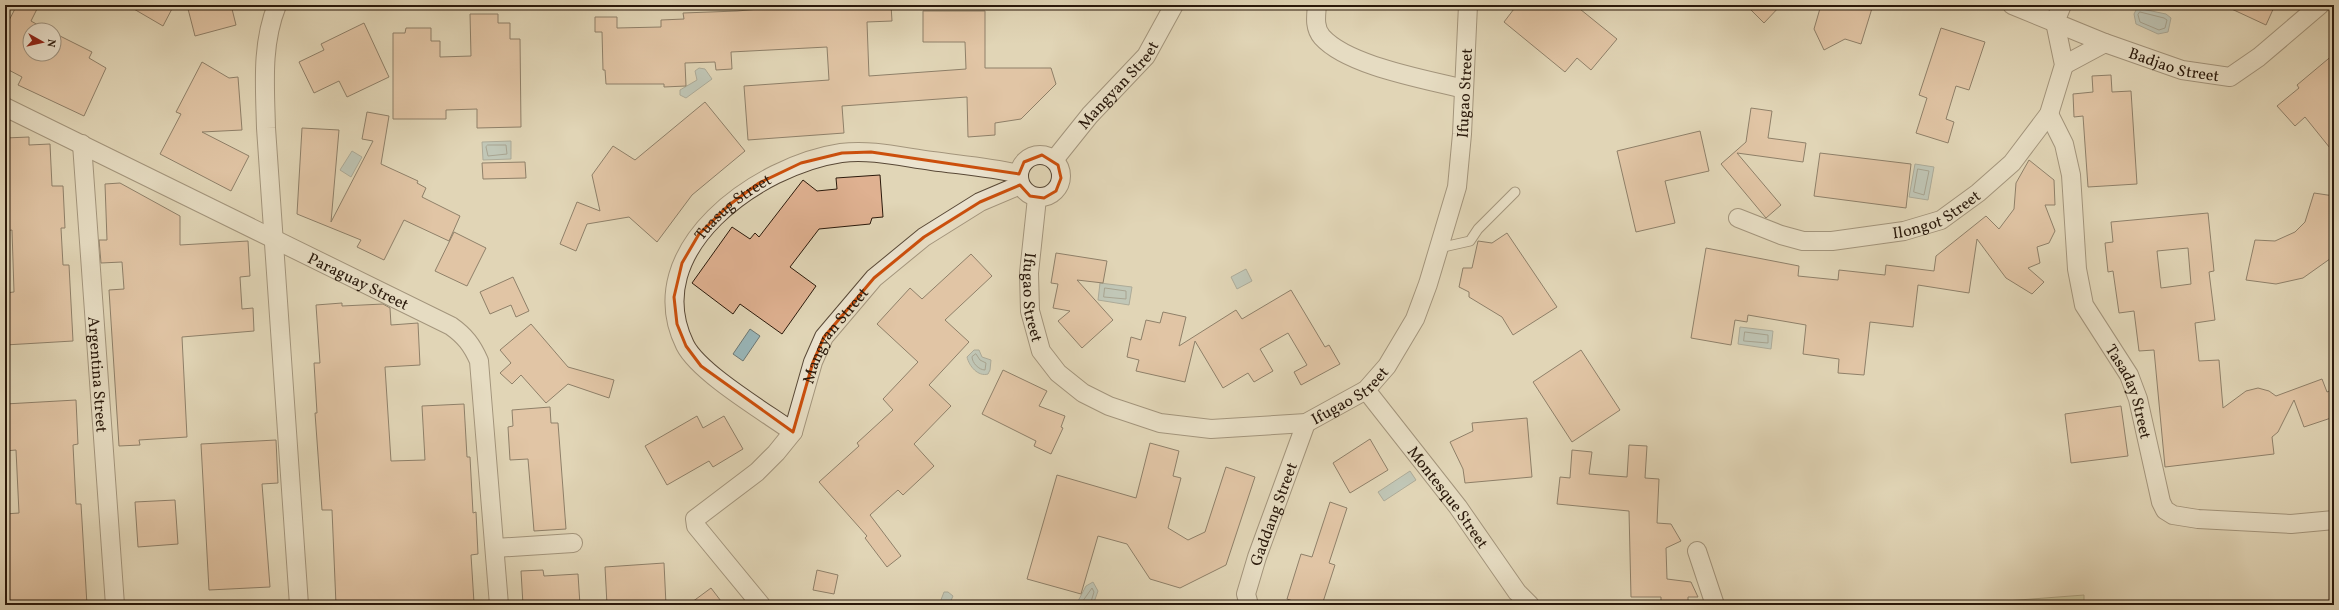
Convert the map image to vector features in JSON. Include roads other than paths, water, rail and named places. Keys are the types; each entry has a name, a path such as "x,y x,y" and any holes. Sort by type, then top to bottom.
{"street":[{"path":"278,5 267,39 264,63 266,128 299,605"},
{"name":"Mangyan Street","path":"1054,160 1090,115 1146,56 1174,5"},
{"path":"1317,5 1315,24 1321,36 1344,53 1364,62 1464,89"},
{"name":"Ifugao Street","path":"1037,198 1029,273 1030,311 1041,351 1058,373 1083,393 1109,406 1160,422 1211,429 1306,423 1366,390 1387,366 1415,319 1439,248 1457,187 1468,5"},
{"name":"Badjao Street","path":"2012,5 2105,43 2182,70 2230,77 2259,57 2320,5"},
{"path":"2055,22 2062,5"},
{"name":"Ilongot Street","path":"1738,218 1781,235 1803,241 1832,240 1904,231 1941,220 1978,193 2012,163 2049,114 2064,65 2055,22"},
{"path":"2064,65 2105,43"},
{"name":"Paraguay Street","path":"5,107 450,326 462,334 472,345 479,361 499,605"},
{"name":"Tasaday Street","path":"2049,114 2064,144 2071,175 2077,269 2084,305 2129,375 2138,399 2161,502 2165,510 2172,515 2198,519 2290,524 2334,520"},
{"name":"Argentina Street","path":"82,144 115,605"},
{"name":"Tuasug Street","path":"793,432 701,366 686,346 677,324 674,297 682,263 699,234 729,205 759,183 801,163 842,153 871,152 988,167 1019,180"},
{"path":"1035,155 1048,156 1054,160 1061,171 1060,185 1050,195 1037,198 1024,191 1019,180 1024,162 1035,155"},
{"name":"Mangyan Street","path":"761,605 696,526 696,518 757,472 776,453 793,432 813,362 824,337 874,278 924,237 980,202 1019,180"},
{"name":"Montesque Street","path":"1366,390 1458,507 1517,592 1530,605"},
{"name":"Gaddang Street","path":"1249,605 1246,594 1257,557 1306,423"},
{"path":"495,548 573,543"},
{"path":"1697,551 1715,605"}],"lane":[{"path":"1439,248 1470,242 1478,229 1515,192"}],"water":[{"path":"2137,8 2166,14 2171,18 2168,32 2158,34 2136,24 2134,14"},
{"path":"699,68 705,69 712,79 686,98 680,95 680,90 697,80 695,71"},
{"path":"511,141 511,159 483,160 482,142"},
{"path":"352,151 362,157 351,177 340,170"},
{"path":"1915,164 1934,167 1928,200 1909,197"},
{"path":"1246,269 1252,281 1237,289 1231,277"},
{"path":"1100,283 1132,287 1129,305 1098,300"},
{"path":"1740,327 1773,331 1771,349 1738,344"},
{"path":"750,329 760,336 743,361 733,354"},
{"path":"974,350 979,350 982,357 991,360 988,374 981,374 977,372 970,364 967,357"},
{"path":"1410,471 1416,480 1384,501 1378,492"},
{"path":"1093,582 1098,591 1093,605 1076,605 1086,586"},
{"path":"944,592 948,592 953,596 949,605 939,605"}]}
